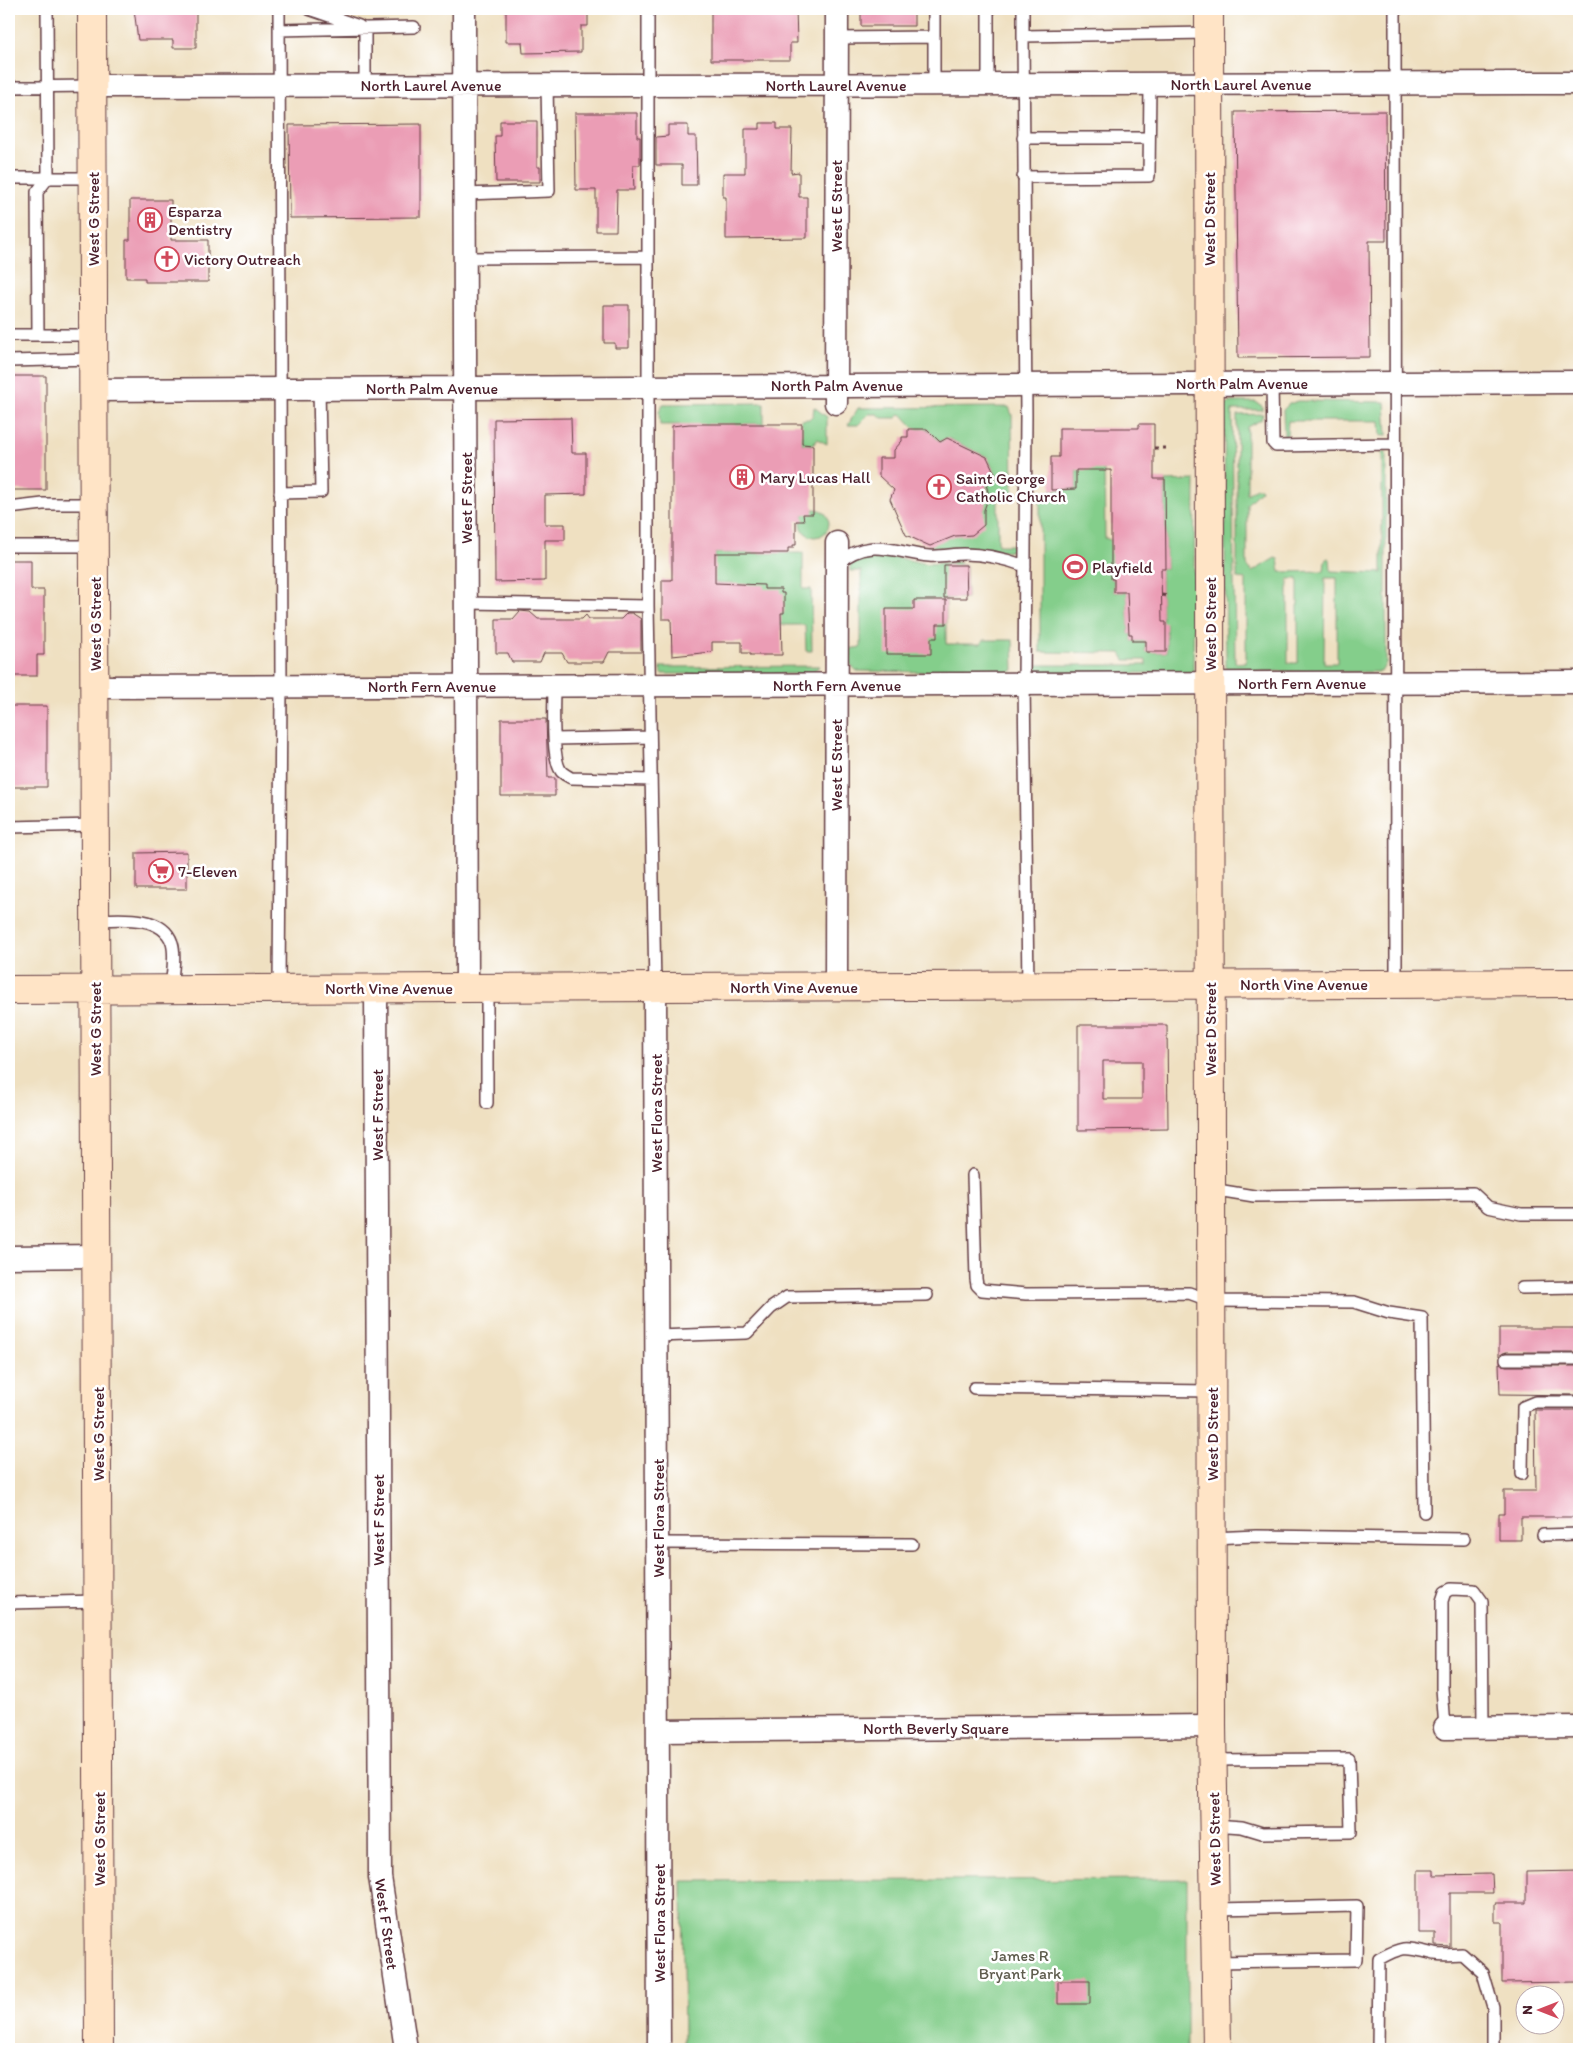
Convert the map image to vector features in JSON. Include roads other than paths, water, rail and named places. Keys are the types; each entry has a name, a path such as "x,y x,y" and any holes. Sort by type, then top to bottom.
{"street":[{"name":"West G Street","path":"92,9 96,687 95,990 99,2049"},
{"name":"West F Street","path":"464,9 465,686 476,987"},
{"name":"West E Street","path":"836,394 837,9"},
{"name":"West D Street","path":"1209,21 1212,1726 1217,2049"},
{"name":"North Laurel Avenue","path":"93,86 1579,82"},
{"name":"North Palm Avenue","path":"94,390 646,386 836,394 1025,384 1579,382"},
{"name":"West E Street","path":"836,987 837,553"},
{"name":"North Fern Avenue","path":"96,687 1579,682"},
{"name":"North Vine Avenue","path":"9,990 1579,983"},
{"name":"West Flora Street","path":"655,987 659,2049"},
{"name":"West F Street","path":"376,988 380,1878 406,2049"},
{"path":"9,1257 97,1256"},
{"name":"North Beverly Square","path":"659,1730 1212,1726"},
{"path":"1445,1728 1579,1728"}],"lane":[{"path":"38,335 37,192 48,178 47,9"},
{"path":"279,9 281,687 279,989"},
{"path":"309,9 365,28"},
{"path":"648,9 646,85 646,386 655,987"},
{"path":"934,9 934,85"},
{"path":"988,9 988,84"},
{"path":"1023,9 1024,684 1028,986"},
{"path":"1395,9 1396,984"},
{"path":"1023,36 1209,21"},
{"path":"279,30 414,27"},
{"path":"365,28 365,85"},
{"path":"837,38 934,37"},
{"path":"1023,176 1149,176 1150,84"},
{"path":"465,194 549,191 547,85"},
{"path":"9,87 93,86"},
{"path":"1023,138 1149,138"},
{"path":"9,178 93,178"},
{"path":"465,258 646,257"},
{"path":"9,335 38,335 94,347"},
{"path":"9,362 94,347"},
{"path":"1272,382 1273,443 1276,446 1394,444"},
{"path":"280,493 321,492 319,388"},
{"path":"9,508 43,504 94,504"},
{"path":"9,546 95,546"},
{"path":"837,553 849,553 880,547 930,556 964,554 993,557 1024,566"},
{"path":"465,603 648,606"},
{"path":"554,686 555,739 561,771 571,778 651,780"},
{"path":"555,739 650,738"},
{"path":"9,827 96,825"},
{"path":"95,920 134,918 154,925 168,934 172,944 172,989"},
{"path":"476,987 487,1103"},
{"path":"973,1175 976,1279 977,1285 982,1290 1026,1294 1189,1292 1211,1301 1354,1302 1389,1313 1422,1318 1424,1512"},
{"path":"1211,1189 1254,1196 1474,1193 1488,1207 1521,1214 1579,1214"},
{"path":"1522,1288 1579,1287"},
{"path":"657,1336 747,1333 770,1308 787,1297 927,1295"},
{"path":"1506,1359 1579,1359"},
{"path":"974,1388 1212,1391"},
{"path":"1522,1474 1523,1407 1534,1402 1579,1402"},
{"path":"1543,1534 1579,1534"},
{"path":"1212,1538 1256,1536 1464,1539"},
{"path":"658,1543 912,1544"},
{"path":"1445,1728 1442,1688 1442,1601 1445,1592 1451,1589 1474,1590 1482,1601 1483,1728"},
{"path":"9,1602 98,1601"},
{"path":"1213,1760 1349,1759 1351,1832 1262,1833 1242,1827 1214,1825"},
{"path":"1215,1909 1357,1906 1356,1960 1216,1962"},
{"path":"1378,2049 1379,1959 1396,1950 1414,1947 1436,1955 1462,1954 1483,1973 1493,2007 1493,2049"}],"place":[{"name":"Esparza Dentistry","path":"150,220"},
{"name":"Victory Outreach","path":"167,259"},
{"name":"Mary Lucas Hall","path":"742,477"},
{"name":"Saint George Catholic Church","path":"939,487"},
{"name":"Playfield","path":"1075,567"},
{"name":"7-Eleven","path":"161,871"}],"park label":[{"name":"James R Bryant Park","path":"1020,1964"}]}
